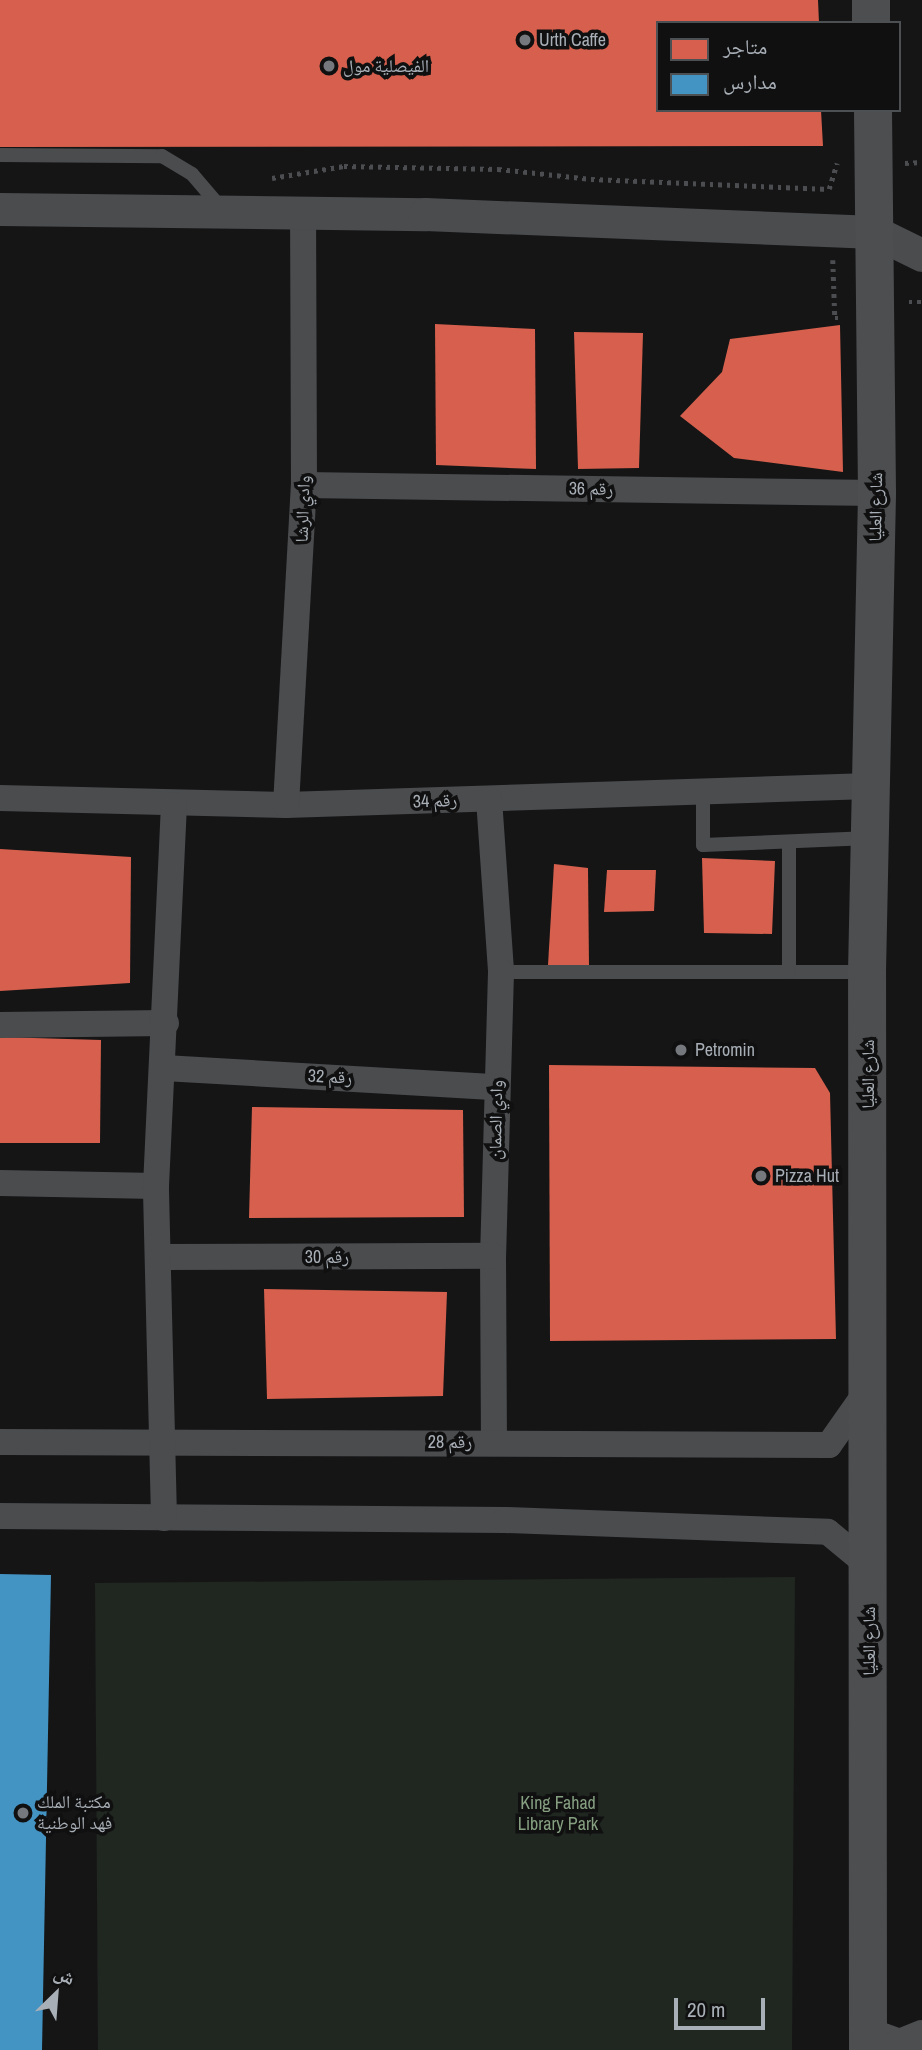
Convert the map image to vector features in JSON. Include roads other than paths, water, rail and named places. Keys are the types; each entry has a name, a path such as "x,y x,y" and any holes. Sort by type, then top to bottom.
{"main road":[{"path":"871,0 871,21"},
{"name":"شارع العليا","path":"873,112 877,493 867,972 870,1387 869,2043 900,2048 922,2039"}],"street":[{"path":"0,209 425,214 875,232 922,228"},
{"name":"وادي الرشا","path":"286,805 304,485 303,213"},
{"path":"875,232 922,255"},
{"name":"رقم 36","path":"304,485 877,493"},
{"name":"رقم 34","path":"0,798 174,805 286,805 870,786"},
{"name":"وادي الصمان","path":"489,799 501,972 493,1256 494,1442"},
{"path":"164,1518 160,1258 156,1186 164,1068 174,805"},
{"path":"0,1025 166,1023"},
{"name":"رقم 32","path":"164,1068 496,1087"},
{"path":"0,1183 156,1186"},
{"name":"رقم 30","path":"160,1258 493,1256"},
{"name":"رقم 28","path":"0,1441 829,1446 870,1387"},
{"path":"0,1516 505,1520 828,1532 870,1566"}],"lane":[{"path":"0,155 162,156 192,174 224,212"},
{"path":"704,790 703,845 789,844 870,838"},
{"path":"789,844 789,972"},
{"path":"501,972 867,972"}],"place":[{"name":"Urth Caffe","path":"525,40"},
{"name":"الفيصلية مول","path":"329,66"},
{"name":"Petromin","path":"681,1050"},
{"name":"Pizza Hut","path":"761,1176"},
{"name":"مكتبة الملك فهد الوطنية","path":"23,1813"}],"park label":[{"name":"King Fahad Library Park","path":"558,1814"}]}
